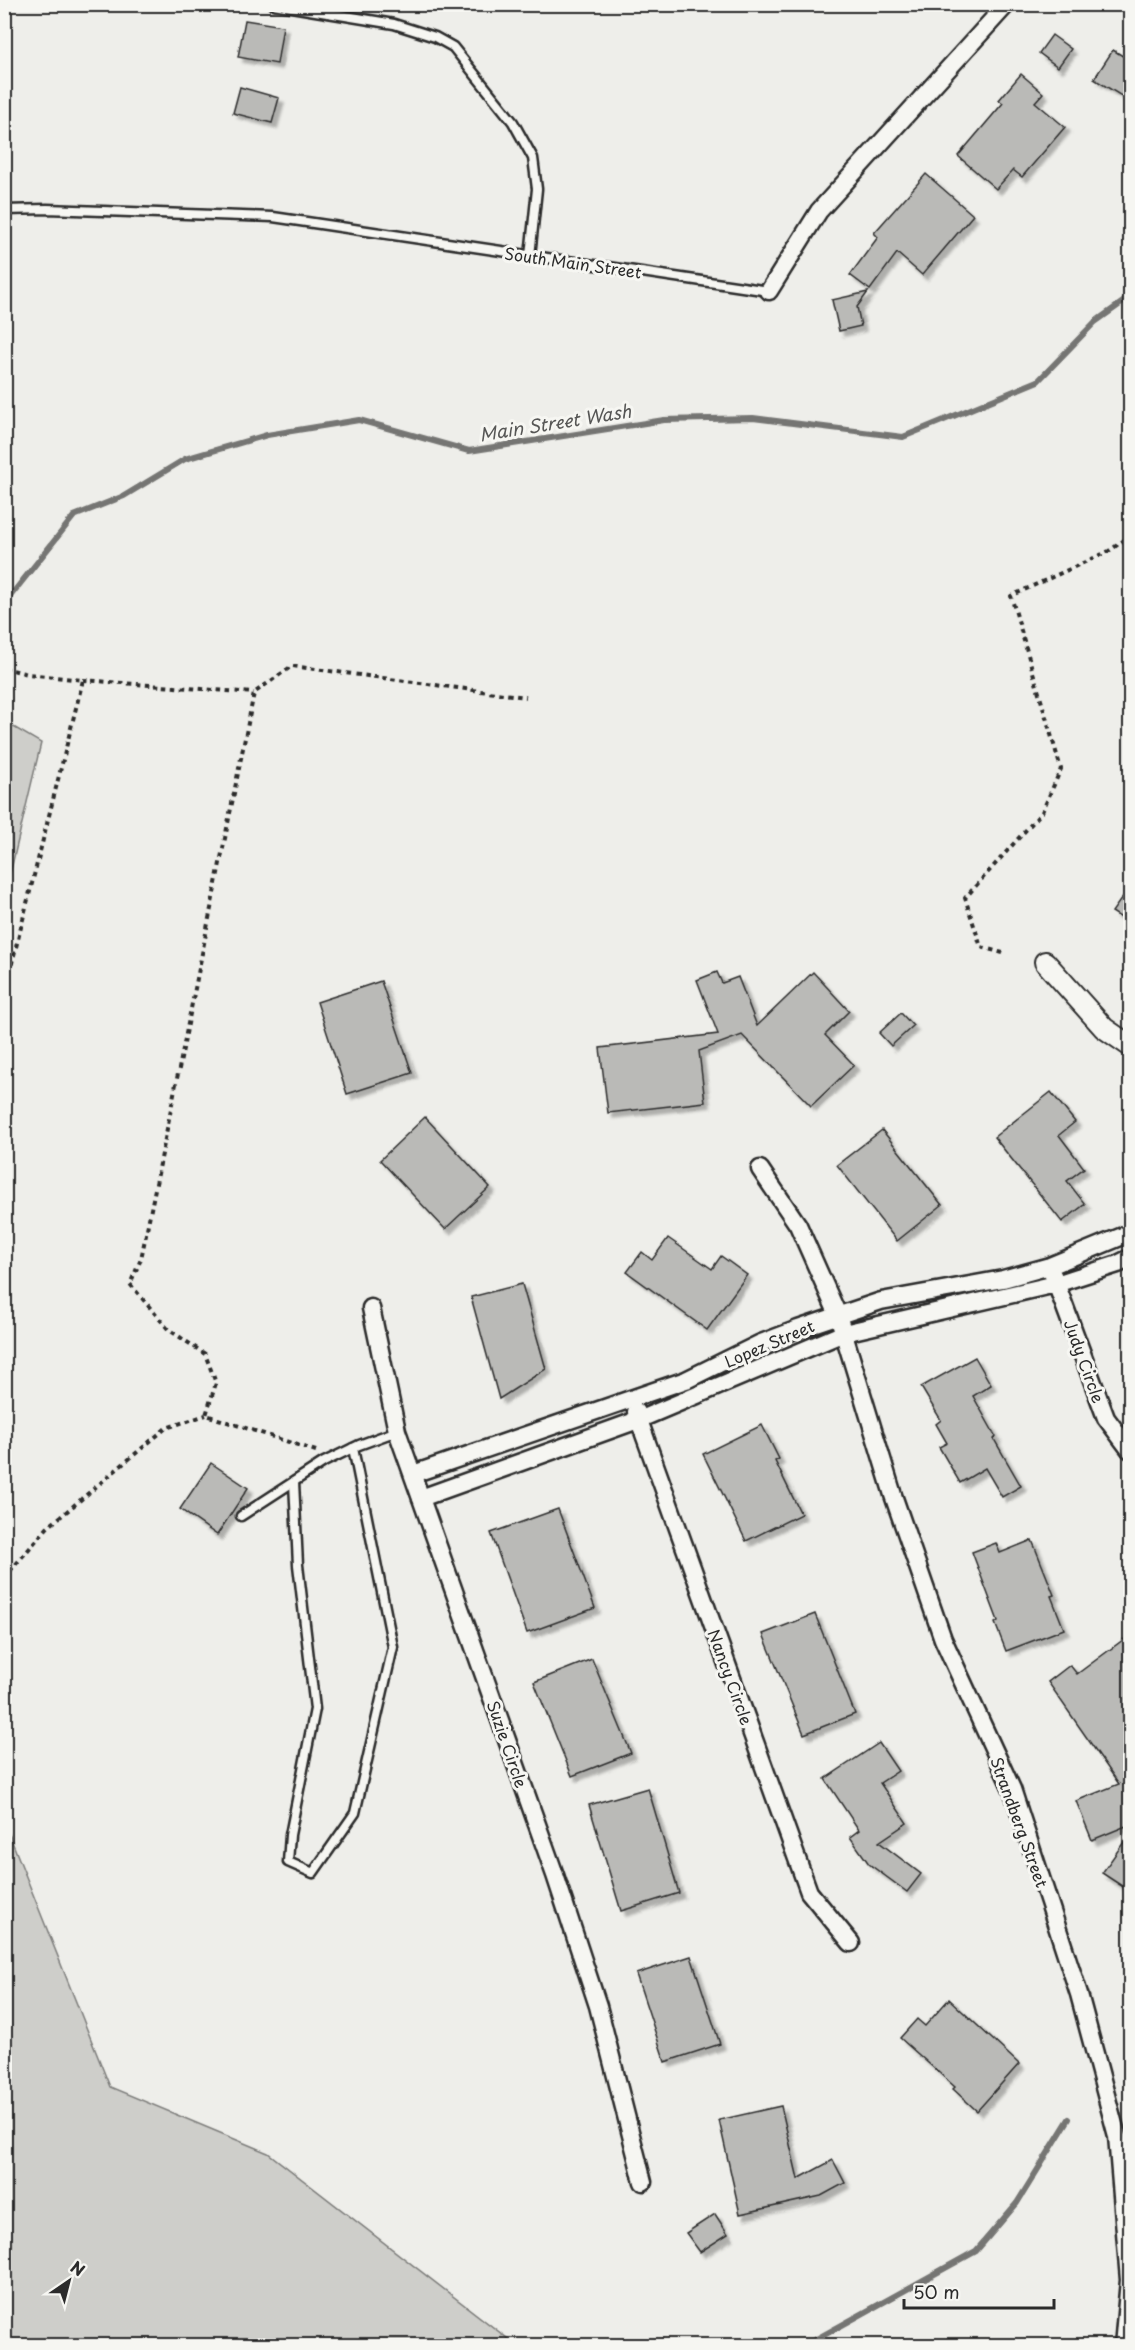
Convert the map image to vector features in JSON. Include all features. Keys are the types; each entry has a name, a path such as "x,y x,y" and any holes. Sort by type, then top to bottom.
{"street":[{"name":"South Main Street","path":"769,291 819,211 1007,4"},
{"path":"1045,962 1104,1028 1131,1046"},
{"name":"Strandberg Street","path":"760,1169 798,1225 838,1315 893,1495 944,1639 1012,1789 1079,1994 1117,2136 1129,2280 1123,2346"},
{"name":"Lopez Street","path":"413,1474 686,1380 761,1343 838,1315 881,1301 1003,1279 1050,1266 1131,1233"},
{"name":"Lopez Street","path":"421,1498 638,1420 844,1333 1056,1284 1131,1258"},
{"name":"Judy Circle","path":"1050,1266 1106,1418 1131,1450"},
{"name":"Suzie Circle","path":"370,1308 398,1431 555,1875 598,2006 643,2182"},
{"name":"Nancy Circle","path":"631,1400 809,1892 851,1943"}],"lane":[{"path":"273,4 394,24 435,37 453,47 513,122 533,158 537,189 530,256"},
{"name":"South Main Street","path":"4,210 47,209 273,218 769,291"},
{"path":"241,1516 335,1456 398,1431"},
{"path":"294,1482 298,1565 315,1709 290,1835 288,1862 313,1873 355,1813 393,1647 353,1448"}],"path":[{"path":"1003,953 981,946 965,898 1042,812 1061,768 1011,596 1109,551 1131,536"},
{"path":"4,668 28,674 83,680 254,693 292,666 526,697"},
{"path":"4,995 83,680"},
{"path":"206,1415 216,1383 205,1354 168,1329 130,1284 141,1259 254,693"},
{"path":"4,1578 47,1528 166,1428 206,1415 335,1456"}],"shaded area":[{"path":"5,722 41,743 5,895"},
{"path":"5,1824 110,2087 268,2153 516,2345 5,2345"}],"building":[{"path":"245,20 283,26 277,64 238,57"},
{"path":"1052,35 1071,49 1058,67 1039,53"},
{"path":"1113,50 1131,61 1131,102 1094,79"},
{"path":"1021,74 1043,93 1035,102 1065,127 1022,177 1013,170 996,189 958,156 1003,103 999,100"},
{"path":"240,87 279,98 272,123 233,113"},
{"path":"926,174 973,215 922,275 897,253 870,290 850,275 878,237 874,233"},
{"path":"868,292 857,307 861,326 839,331 832,300"},
{"path":"1131,885 1131,924 1112,912"},
{"path":"717,972 722,983 738,977 757,1026 813,972 849,1011 825,1035 854,1065 811,1106 742,1035 699,1051 705,1102 608,1113 600,1048 718,1034 697,980"},
{"path":"381,981 412,1073 347,1094 317,1002"},
{"path":"901,1013 913,1026 891,1046 879,1033"},
{"path":"1051,1092 1075,1122 1059,1135 1084,1168 1067,1181 1085,1204 1062,1222 994,1137"},
{"path":"425,1117 490,1187 445,1229 380,1160"},
{"path":"882,1130 942,1205 897,1241 837,1165"},
{"path":"668,1238 712,1269 721,1256 747,1275 707,1330 627,1272 642,1252 652,1260"},
{"path":"522,1284 546,1369 499,1399 471,1297"},
{"path":"975,1357 991,1385 973,1396 1021,1486 1002,1497 985,1468 960,1483 939,1447 947,1443 936,1424 941,1420 921,1387"},
{"path":"762,1425 779,1459 775,1461 801,1514 746,1541 703,1454"},
{"path":"211,1463 248,1488 217,1535 180,1509"},
{"path":"558,1509 595,1608 527,1633 491,1533"},
{"path":"1032,1540 1054,1595 1051,1596 1064,1629 1006,1651 995,1623 998,1621 972,1552 996,1543 1000,1553"},
{"path":"815,1614 855,1714 804,1734 763,1634"},
{"path":"1131,1634 1131,1824 1092,1840 1076,1801 1119,1784 1048,1682 1070,1665 1077,1674"},
{"path":"592,1659 631,1753 572,1776 534,1682"},
{"path":"879,1743 898,1771 880,1783 907,1823 879,1842 921,1874 907,1892 869,1864 850,1837 859,1830 825,1779"},
{"path":"648,1788 679,1893 621,1911 589,1805"},
{"path":"1131,1832 1131,1892 1102,1873"},
{"path":"691,1956 720,2044 665,2062 636,1974"},
{"path":"949,1999 1019,2064 977,2111 953,2089 955,2087 900,2038 917,2019 925,2026"},
{"path":"781,2106 798,2179 833,2160 845,2183 821,2196 740,2214 719,2120"},
{"path":"715,2214 728,2234 700,2252 686,2233"}],"waterway":[{"name":"Main Street Wash","path":"4,604 74,516 124,496 185,459 267,435 359,420 469,451 664,420 753,418 903,437 1038,381 1095,322 1130,297"},
{"path":"804,2346 976,2251 1017,2203 1069,2119"}]}
